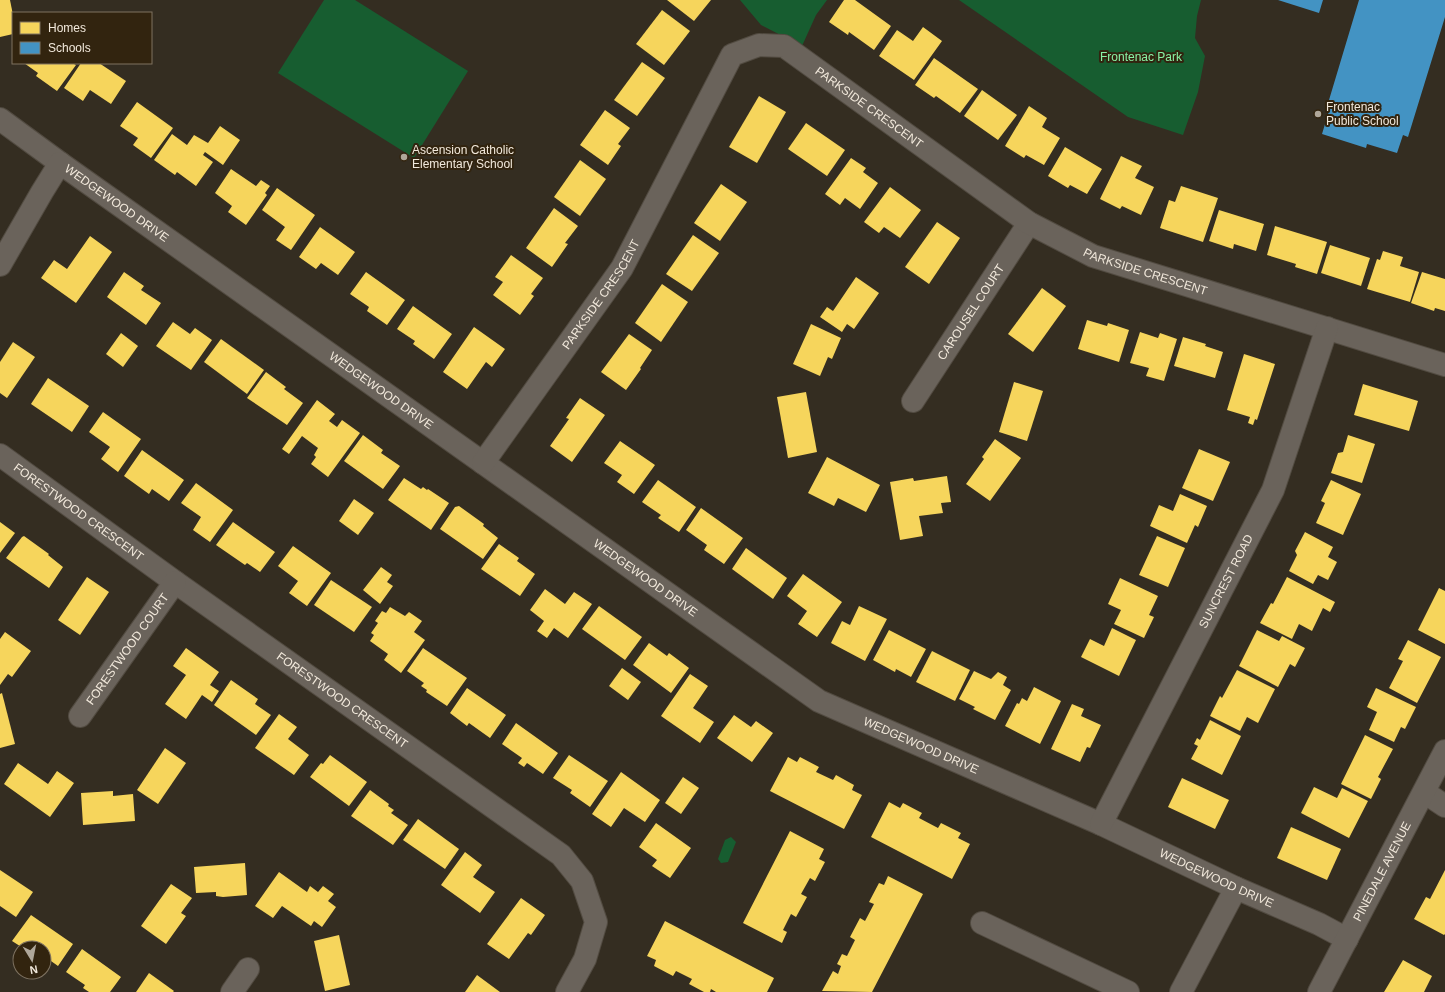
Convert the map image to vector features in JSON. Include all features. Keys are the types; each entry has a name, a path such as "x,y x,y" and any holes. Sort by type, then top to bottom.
{"street":[{"name":"PARKSIDE CRESCENT","path":"483,463 622,268 732,55 759,45 784,46 1029,223 1093,256 1445,365"},
{"name":"WEDGEWOOD DRIVE","path":"0,119 819,701 1101,824 1236,888 1319,924 1347,939"},
{"path":"0,265 60,163"},
{"name":"CAROUSEL COURT","path":"913,401 1029,223"},
{"name":"SUNCREST ROAD","path":"1101,824 1273,490 1327,328"},
{"name":"FORESTWOOD CRESCENT","path":"0,455 175,582 561,855 582,881 596,922 585,959 567,992"},
{"name":"FORESTWOOD COURT","path":"80,716 175,582"},
{"name":"PINEDALE AVENUE","path":"1320,992 1445,751"},
{"path":"1424,792 1445,806"},
{"path":"1181,992 1236,888"},
{"path":"982,923 1128,992"},
{"path":"232,992 248,969"}],"green space":[{"path":"324,0 355,0 468,71 414,158 278,73"},
{"path":"740,0 827,0 816,15 802,46 761,25"},
{"name":"Frontenac Park","path":"959,0 1201,0 1197,16 1195,38 1205,56 1198,92 1183,135 1128,117"},
{"path":"731,837 736,842 728,862 721,863 718,859 725,840"}],"building: Homes":[{"path":"0,0 10,0 12,12 12,34 0,37"},
{"path":"667,0 711,0 694,21"},
{"path":"844,0 855,0 891,26 874,50 849,32 848,35 829,22"},
{"path":"662,10 690,31 664,65 636,44"},
{"path":"923,27 942,41 914,80 879,56 897,30 913,41"},
{"path":"934,58 978,89 960,113 936,96 934,98 915,85"},
{"path":"642,62 665,78 637,116 614,100"},
{"path":"25,64 76,65 57,91 36,76 38,73"},
{"path":"80,64 100,64 126,81 111,104 90,90 83,101 64,88"},
{"path":"982,90 1017,115 998,140 964,116"},
{"path":"759,96 786,112 757,163 729,147"},
{"path":"137,102 173,128 151,158 133,145 138,138 120,126"},
{"path":"1029,106 1047,118 1042,127 1060,138 1044,165 1026,155 1024,158 1005,146"},
{"path":"605,110 630,128 618,144 621,146 608,165 580,145"},
{"path":"806,123 845,150 827,176 788,149"},
{"path":"220,126 240,140 223,165 205,152 203,155 213,162 196,186 177,172 175,175 154,160 172,134 187,145 194,135 208,143"},
{"path":"1065,147 1102,169 1087,194 1070,185 1068,188 1048,176"},
{"path":"1121,156 1142,166 1135,178 1154,187 1141,215 1122,206 1120,209 1100,199"},
{"path":"851,158 866,168 863,172 878,183 860,209 845,198 840,205 825,194"},
{"path":"580,160 606,179 580,216 554,197"},
{"path":"231,169 256,186 261,180 270,186 265,193 267,195 246,225 228,212 232,206 215,193"},
{"path":"721,184 747,202 720,241 694,223"},
{"path":"1181,186 1218,198 1203,242 1160,228 1169,200 1175,202"},
{"path":"890,187 921,210 900,238 884,227 879,233 864,222"},
{"path":"277,188 315,215 291,250 276,240 285,227 262,210"},
{"path":"554,208 578,226 565,243 568,244 552,267 526,248"},
{"path":"1219,210 1264,224 1256,251 1234,244 1233,249 1209,241"},
{"path":"937,222 960,238 929,284 905,267"},
{"path":"1275,226 1327,242 1317,274 1295,267 1296,264 1267,255"},
{"path":"320,227 355,252 338,275 321,263 316,269 299,257"},
{"path":"693,235 719,253 692,291 666,274"},
{"path":"90,236 112,252 76,303 41,278 54,260 67,269"},
{"path":"1330,245 1370,258 1361,286 1321,273"},
{"path":"1383,251 1403,257 1400,266 1419,272 1410,302 1367,289 1377,259 1380,260"},
{"path":"511,255 543,278 531,294 534,296 520,315 493,295 503,282 495,277"},
{"path":"124,272 144,286 141,290 161,303 146,325 107,297"},
{"path":"366,272 405,300 387,325 367,311 369,307 350,294"},
{"path":"1422,272 1445,279 1445,311 1435,308 1434,311 1411,303"},
{"path":"856,277 879,293 854,329 847,324 842,332 820,317 827,307 833,311"},
{"path":"662,284 688,302 661,342 635,323"},
{"path":"1042,288 1066,306 1033,352 1008,334"},
{"path":"413,306 452,334 434,359 413,344 415,341 397,329"},
{"path":"1087,320 1107,326 1108,323 1129,330 1119,362 1078,349"},
{"path":"173,322 190,334 195,328 212,340 191,370 156,346"},
{"path":"811,324 841,338 832,359 828,357 820,376 793,364"},
{"path":"474,327 505,349 492,367 486,362 467,389 443,372"},
{"path":"1140,332 1158,338 1160,333 1177,339 1164,381 1146,376 1149,368 1130,363"},
{"path":"121,333 138,346 123,367 106,354"},
{"path":"629,334 652,350 626,390 601,372"},
{"path":"1183,337 1206,344 1205,346 1223,352 1215,378 1174,366"},
{"path":"221,339 264,370 247,394 204,362"},
{"path":"13,342 35,357 7,398 0,393 0,362"},
{"path":"1244,354 1275,364 1257,420 1255,419 1253,425 1248,423 1250,417 1227,410"},
{"path":"266,372 286,387 284,389 303,403 287,425 247,398"},
{"path":"48,378 89,406 72,432 31,404"},
{"path":"1014,382 1043,391 1027,441 999,432"},
{"path":"1363,384 1418,401 1409,431 1354,415"},
{"path":"806,392 817,452 788,458 777,397"},
{"path":"580,398 605,415 572,462 550,446 569,419 566,418"},
{"path":"317,400 335,414 329,421 337,427 342,420 360,433 328,477 311,464 316,457 314,455 318,448 302,436 289,454 282,449"},
{"path":"103,412 141,439 118,472 101,459 110,447 89,432"},
{"path":"363,435 383,450 381,453 400,466 383,489 344,461"},
{"path":"1348,435 1375,444 1362,483 1331,473 1338,453 1343,452"},
{"path":"995,439 1021,458 990,501 966,484 984,459 982,457"},
{"path":"620,441 655,465 634,494 617,482 622,475 604,463"},
{"path":"1199,449 1230,462 1213,501 1182,488"},
{"path":"142,450 184,480 169,501 152,489 149,494 124,476"},
{"path":"827,457 880,485 866,512 838,498 834,506 808,493"},
{"path":"947,476 951,502 941,503 943,513 919,516 923,536 900,540 890,482 913,478 914,481"},
{"path":"404,478 421,489 423,487 427,490 428,489 449,503 431,530 388,500"},
{"path":"658,480 696,507 679,532 658,518 661,515 642,502"},
{"path":"1331,480 1361,494 1343,535 1316,523 1325,503 1321,501"},
{"path":"196,483 233,510 210,542 193,530 201,517 181,503"},
{"path":"1180,494 1207,506 1198,527 1195,525 1187,543 1150,526 1159,505 1173,511"},
{"path":"354,499 374,513 358,535 339,521"},
{"path":"459,506 484,524 483,526 498,538 483,559 440,529 455,507"},
{"path":"701,508 743,538 724,564 704,550 707,545 686,530"},
{"path":"0,522 15,533 0,553"},
{"path":"233,522 275,552 260,572 247,563 245,565 216,545"},
{"path":"1305,532 1333,547 1328,557 1337,562 1328,580 1318,575 1313,584 1289,571 1297,555 1295,551"},
{"path":"24,536 49,554 48,555 63,567 49,588 6,558"},
{"path":"1157,536 1185,548 1168,587 1139,575"},
{"path":"499,544 519,558 517,561 535,574 520,596 481,569"},
{"path":"293,546 331,573 307,606 289,593 298,581 278,566"},
{"path":"746,548 787,578 773,599 732,569"},
{"path":"381,567 392,575 387,582 393,586 380,604 363,590"},
{"path":"803,574 842,602 817,637 798,624 807,611 787,596"},
{"path":"87,577 109,592 80,635 58,620"},
{"path":"1287,577 1335,602 1330,612 1323,608 1312,631 1299,624 1292,639 1260,623 1271,603 1273,604"},
{"path":"1120,578 1158,596 1149,615 1154,617 1144,638 1114,624 1121,610 1108,604"},
{"path":"331,580 372,607 354,632 314,605"},
{"path":"1439,588 1445,591 1445,644 1418,630"},
{"path":"545,589 565,604 574,592 592,604 568,638 554,628 547,638 537,631 544,621 530,610"},
{"path":"599,606 642,637 625,660 582,629"},
{"path":"859,606 887,619 865,661 831,643 842,621 850,625"},
{"path":"390,607 405,616 409,612 422,621 414,632 425,640 401,673 384,660 388,654 370,641 374,635 371,633 378,623 375,621 382,611 386,613"},
{"path":"1112,628 1136,640 1119,676 1081,657 1090,639 1104,646"},
{"path":"889,630 926,649 911,677 896,669 895,672 873,660"},
{"path":"1257,630 1279,641 1282,636 1305,648 1295,667 1290,664 1278,687 1239,666"},
{"path":"5,632 31,651 12,677 8,674 0,685 0,639"},
{"path":"1408,640 1441,657 1417,703 1389,688 1403,661 1398,659"},
{"path":"649,643 667,656 669,653 689,668 671,693 633,665"},
{"path":"186,648 219,672 210,685 219,691 212,702 202,695 186,719 165,704 186,675 173,666"},
{"path":"423,648 467,678 447,706 426,692 427,690 421,686 424,683 407,671"},
{"path":"932,651 970,670 955,701 916,682"},
{"path":"622,668 641,682 628,700 609,686"},
{"path":"1237,670 1275,689 1258,723 1247,717 1240,731 1210,716 1220,696 1222,698"},
{"path":"974,671 991,679 998,672 1007,677 1003,685 1011,690 995,720 973,709 975,707 959,699"},
{"path":"690,674 708,686 693,708 714,722 700,743 661,716"},
{"path":"231,680 258,699 255,704 271,715 256,735 214,705"},
{"path":"1034,687 1061,701 1040,744 1005,726 1017,703 1019,704 1022,698 1027,701"},
{"path":"467,688 506,715 490,738 469,723 467,726 450,713"},
{"path":"1376,688 1416,707 1405,729 1401,727 1394,742 1369,730 1377,712 1367,707"},
{"path":"2,693 15,744 0,748 0,694"},
{"path":"1072,704 1084,709 1081,716 1101,725 1090,748 1087,747 1080,762 1051,749"},
{"path":"279,714 297,727 288,739 309,755 294,775 255,748"},
{"path":"734,715 751,727 756,721 773,733 752,762 717,738"},
{"path":"1210,720 1241,736 1222,775 1191,759 1198,746 1194,744 1197,738 1200,740"},
{"path":"516,723 558,753 543,774 527,763 524,767 518,763 522,758 502,744"},
{"path":"1365,735 1393,749 1378,777 1381,779 1371,799 1341,784"},
{"path":"165,748 186,763 158,804 137,790"},
{"path":"330,755 367,782 349,806 310,777 321,763 323,764"},
{"path":"569,755 608,781 590,807 570,793 572,790 553,778"},
{"path":"788,757 797,762 800,757 819,767 816,772 833,780 836,775 854,785 852,790 862,795 844,829 770,791"},
{"path":"18,763 48,784 57,771 74,783 50,817 4,784"},
{"path":"621,772 660,800 645,822 624,808 611,827 592,814"},
{"path":"683,777 699,788 681,814 665,803"},
{"path":"1182,778 1229,800 1215,829 1168,807"},
{"path":"1314,787 1337,798 1342,788 1368,801 1349,838 1301,813"},
{"path":"370,790 389,804 388,806 394,810 391,813 408,825 393,845 351,816"},
{"path":"113,791 113,796 133,794 135,821 83,825 81,793"},
{"path":"889,802 900,808 903,803 922,813 919,818 938,828 941,823 961,833 958,838 970,844 952,879 871,837"},
{"path":"418,819 459,849 445,869 403,840"},
{"path":"656,823 691,848 670,878 652,866 657,860 639,847"},
{"path":"1291,827 1341,849 1327,880 1277,858"},
{"path":"790,831 824,849 819,859 825,862 815,881 810,878 801,894 807,897 796,917 791,914 783,930 787,932 782,943 743,923"},
{"path":"465,852 482,865 473,877 495,892 480,913 441,885"},
{"path":"245,863 247,895 223,897 216,896 216,892 196,893 194,867"},
{"path":"0,870 33,892 16,917 0,906"},
{"path":"1445,870 1444,935 1414,919 1426,897 1430,899"},
{"path":"279,872 307,892 310,886 318,892 323,886 334,894 328,901 336,907 322,927 314,921 311,926 282,906 273,918 255,906"},
{"path":"888,876 923,894 872,992 822,991 833,971 838,974 841,966 837,964 842,954 847,956 855,940 850,937 860,918 865,921 874,904 869,902 879,883 884,885"},
{"path":"171,884 192,898 181,913 186,916 166,944 141,926"},
{"path":"521,898 545,915 531,935 528,933 509,959 487,944"},
{"path":"31,915 73,944 58,966 52,962 52,940 13,940"},
{"path":"665,921 774,978 767,992 716,992 711,989 710,992 704,992 689,984 692,979 676,971 673,976 654,966 656,960 647,956"},
{"path":"339,935 350,985 325,991 314,941"},
{"path":"82,949 121,977 110,992 89,992 83,988 85,985 66,972"},
{"path":"1403,960 1432,976 1424,992 1384,992"},
{"path":"149,973 174,991 136,992"},
{"path":"477,975 500,992 465,992"}],"building: Schools":[{"path":"1278,0 1323,0 1319,13"},
{"path":"1359,0 1445,0 1445,17 1408,137 1403,135 1397,153 1367,144 1366,148 1322,134 1329,111 1326,110"}],"place":[{"name":"Frontenac Public School","path":"1318,114"},
{"name":"Ascension Catholic Elementary School","path":"404,157"}]}
